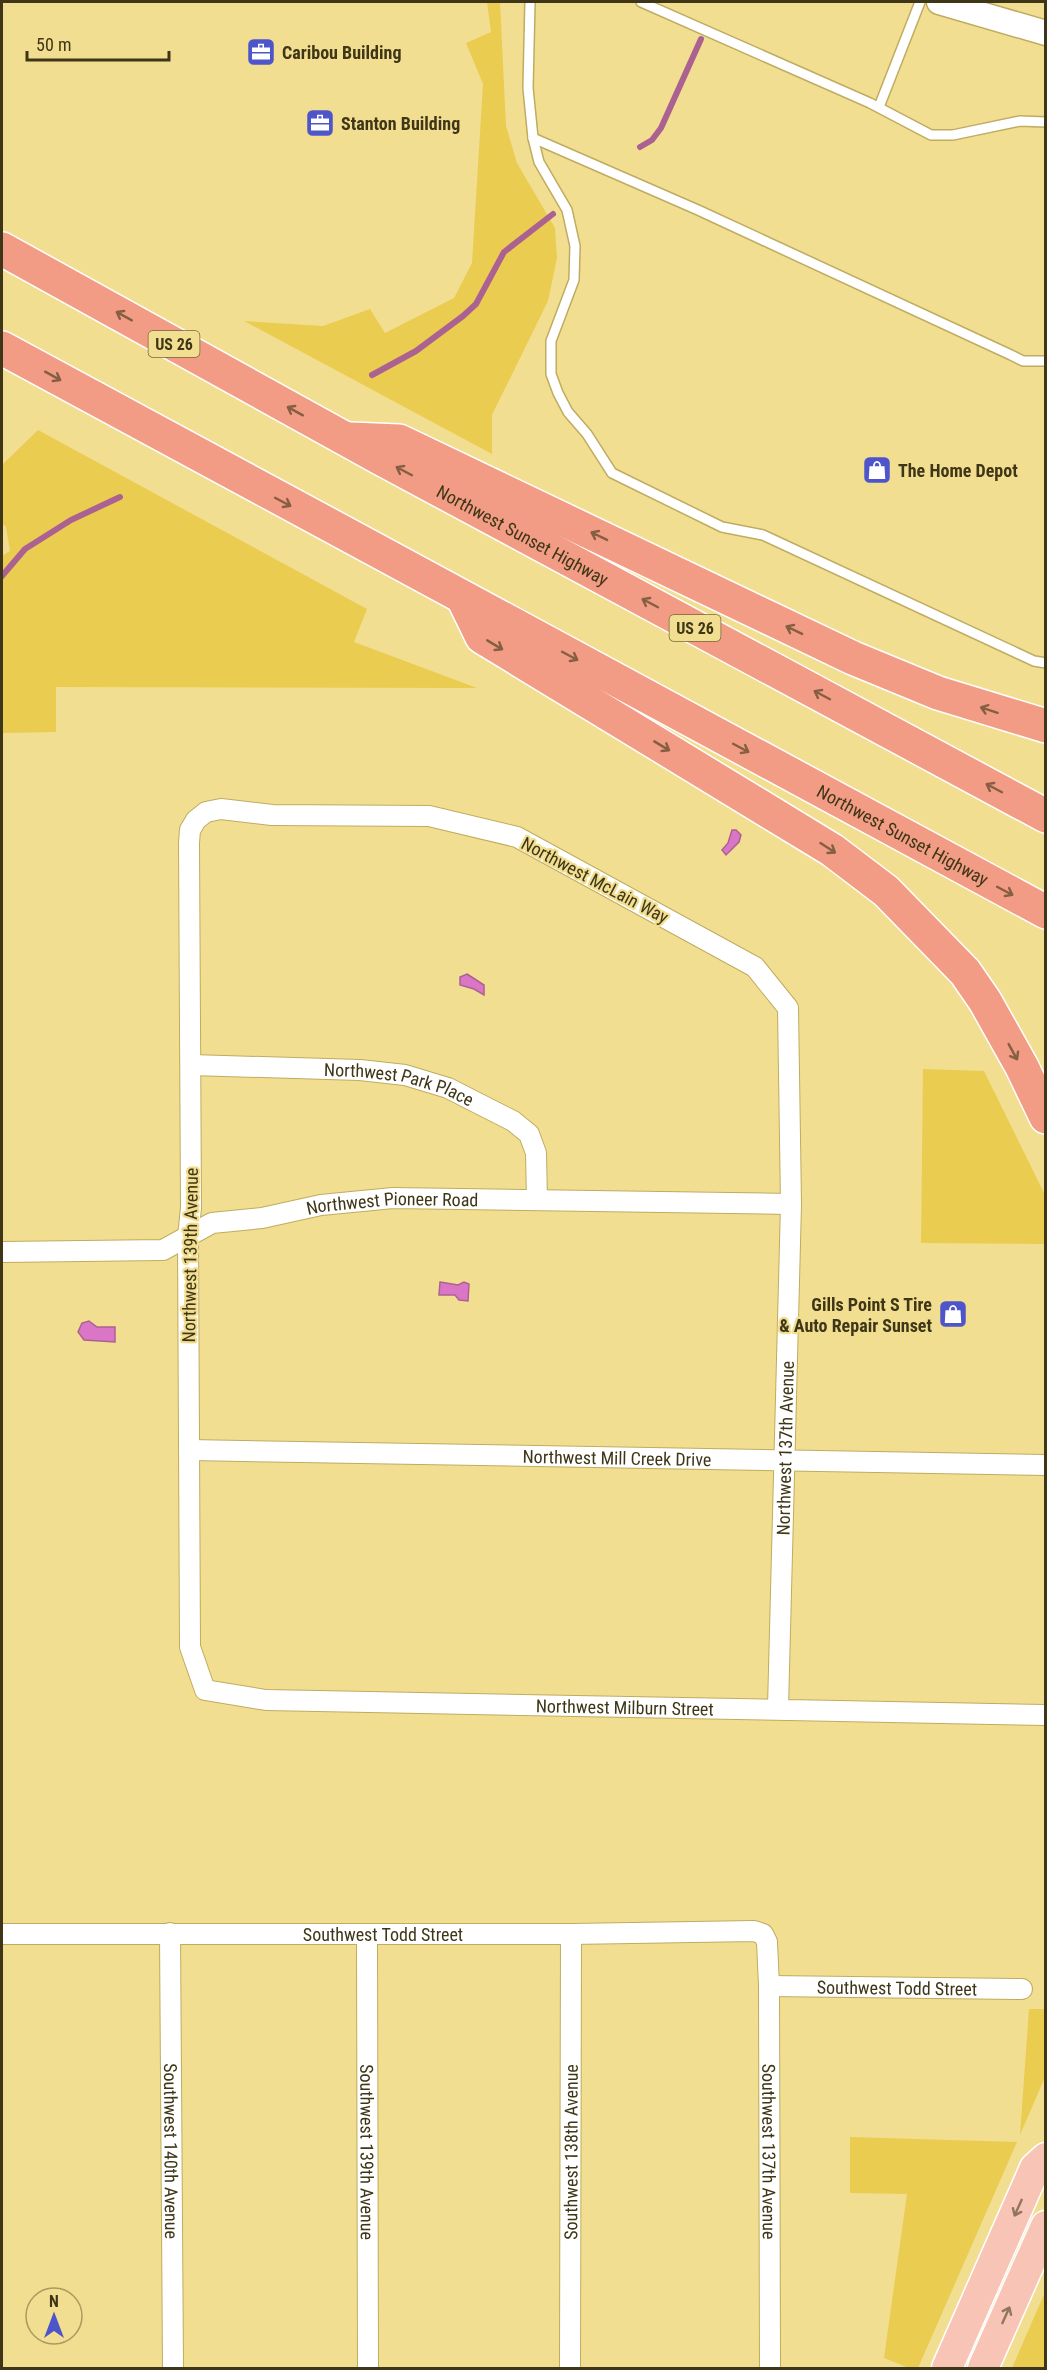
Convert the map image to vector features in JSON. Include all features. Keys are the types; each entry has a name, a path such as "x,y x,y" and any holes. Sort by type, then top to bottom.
{"highway":[{"name":"Northwest Sunset Highway","path":"2,249 346,439 1046,816"},
{"name":"Northwest Sunset Highway","path":"2,348 1046,912"},
{"path":"346,439 399,441 853,658 938,693 1046,726"},
{"path":"463,598 482,637 832,850 886,891 965,972 985,1001 1046,1117"}],"main road":[{"path":"947,2368 1035,2168 1046,2157"},
{"path":"983,2368 1046,2226"}],"street":[{"path":"939,2 1046,33"},
{"name":"Northwest McLain Way","path":"196,820 206,812 220,809 272,815 429,816 517,837 755,967 788,1008"},
{"name":"Northwest 139th Avenue","path":"196,820 190,830 189,843 190,1647 205,1690"},
{"name":"Northwest 137th Avenue","path":"778,1708 791,1204 788,1008"},
{"name":"Northwest Park Place","path":"191,1065 360,1070 405,1075 448,1088 513,1121 529,1134 536,1153 537,1200"},
{"name":"Northwest Pioneer Road","path":"2,1252 163,1250 212,1223 262,1218 321,1205 393,1198 791,1204"},
{"name":"Northwest Mill Creek Drive","path":"189,1450 1046,1465"},
{"name":"Northwest Milburn Street","path":"205,1690 266,1701 778,1708 1046,1715"},
{"name":"Southwest Todd Street","path":"2,1934 571,1934 754,1931 764,1934"},
{"name":"Southwest 140th Avenue","path":"170,1933 173,2368"},
{"name":"Southwest 139th Avenue","path":"367,1934 368,2368"},
{"name":"Southwest 138th Avenue","path":"570,2368 571,1934"},
{"name":"Southwest 137th Avenue","path":"764,1934 768,1942 769,1986 770,2368"},
{"name":"Southwest Todd Street","path":"769,1986 1023,1989"}],"lane":[{"path":"530,2 528,88 533,138 540,162 567,210 575,246 574,280 551,340 551,374 568,412 587,434 612,473 722,527 764,535 1034,662 1046,663"},
{"path":"641,2 879,107 931,135 953,135 1020,122 1046,122"},
{"path":"879,107 920,2"},
{"path":"533,138 698,210 1023,361 1046,361"}],"shaded area":[{"path":"487,2 500,2 506,126 517,163 555,228 557,258 548,301 492,415 492,454 244,321 323,326 370,309 385,333 454,298 472,263 483,84 466,43 491,32"},
{"path":"38,430 367,609 354,642 477,688 56,687 56,732 2,733 2,556 10,551 6,527 2,523 2,465"},
{"path":"732,830 736,830 741,835 739,842 726,855 722,850 728,843"},
{"path":"467,974 484,985 484,995 460,985 460,977"},
{"path":"923,1069 984,1071 1045,1195 1045,1244 921,1243"},
{"path":"440,1282 469,1284 468,1301 459,1300 455,1295 439,1295"},
{"path":"89,1321 97,1327 115,1327 115,1342 84,1340 78,1332 82,1323"},
{"path":"1029,2009 1045,2009 1045,2077 1020,2135"},
{"path":"850,2137 1017,2142 918,2368 909,2368 884,2358 907,2194 850,2193"},
{"path":"1045,2292 1045,2368 1012,2368"}],"waterway":[{"path":"640,147 652,140 661,128 701,39"},
{"path":"372,375 416,351 463,316 476,304 504,252 553,214"},
{"path":"2,576 25,549 71,520 120,497"}],"place":[{"name":"Caribou Building","path":"261,52"},
{"name":"Stanton Building","path":"320,123"},
{"name":"The Home Depot","path":"877,470"},
{"name":"Gills Point S Tire & Auto Repair Sunset","path":"953,1314"}]}
